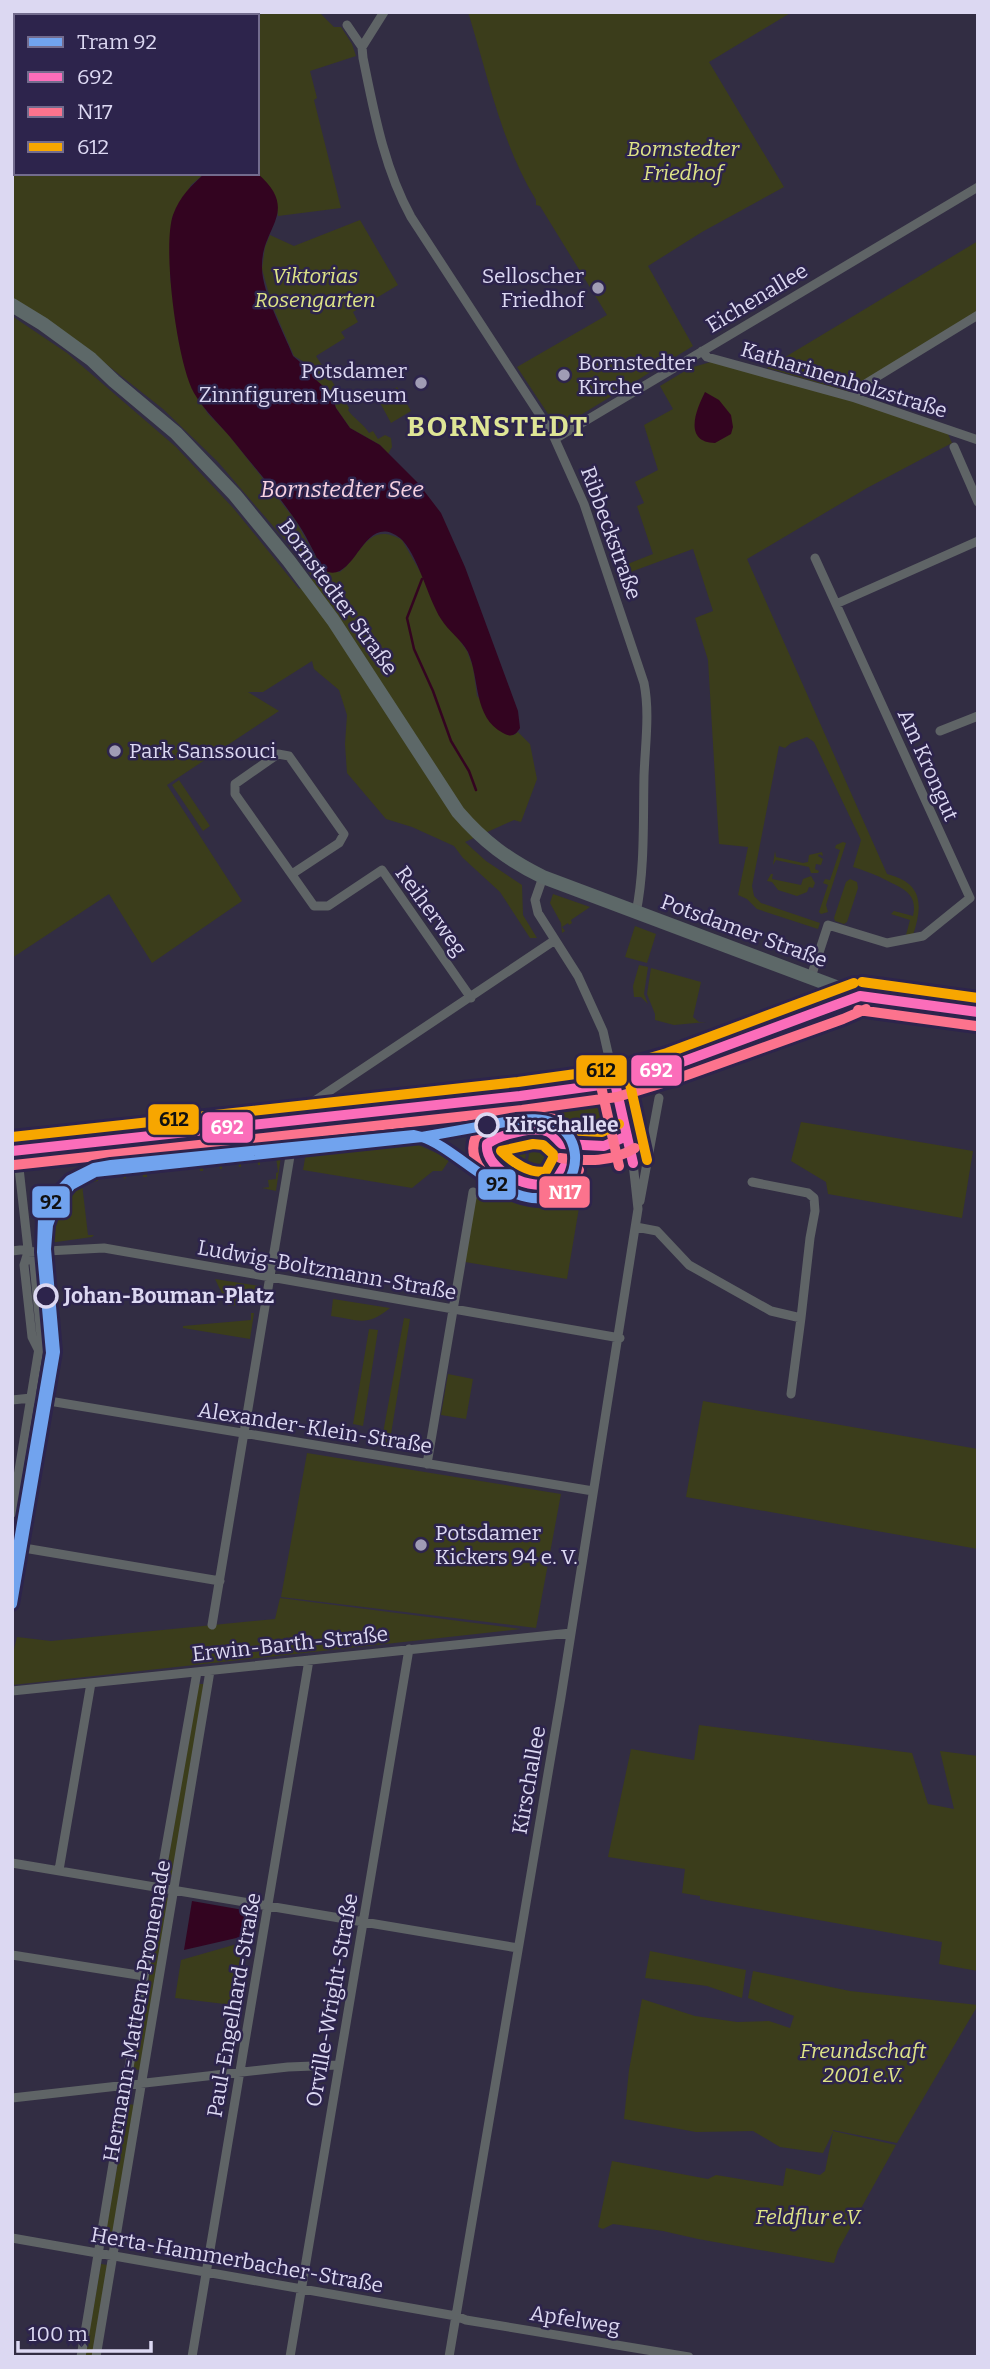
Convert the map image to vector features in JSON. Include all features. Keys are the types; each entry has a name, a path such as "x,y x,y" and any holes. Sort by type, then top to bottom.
{"main road":[{"name":"Bornstedter Straße","path":"12,304 91,359 202,459 235,495 308,586 458,812 482,839 499,853 543,877"},
{"name":"Potsdamer Straße","path":"543,877 860,996 978,1012"}],"street":[{"path":"362,47 384,12"},
{"name":"Ribbeckstraße","path":"347,25 362,47 387,163 402,201 555,439 584,504 646,691 641,890 636,913"},
{"name":"Eichenallee","path":"555,439 978,187"},
{"path":"856,398 856,389 978,316"},
{"name":"Katharinenholzstraße","path":"702,351 707,357 856,398 978,440"},
{"path":"954,447 978,502"},
{"path":"836,604 978,541"},
{"name":"Am Krongut","path":"811,977 828,925 887,943 914,938 923,936 970,898 815,558"},
{"path":"940,731 978,716"},
{"name":"Reiherweg","path":"292,874 339,843 344,834 289,756 278,754 235,784 235,794 314,906 328,906 382,870 471,998"},
{"name":"Kirschallee","path":"543,877 535,901 536,907 578,976 603,1031 633,1163 639,1209"},
{"path":"212,1625 296,1120 310,1104 555,940"},
{"path":"12,1513 41,1336 34,1264 28,1251 15,1151 615,1083 684,1062 860,996"},
{"name":"Kirschallee","path":"450,2357 659,1098"},
{"path":"752,1182 808,1193 814,1198 815,1211 791,1394"},
{"path":"427,1464 473,1192"},
{"path":"636,1227 657,1231 689,1265 771,1311 801,1318"},
{"name":"Ludwig-Boltzmann-Straße","path":"12,1251 99,1247 620,1338"},
{"name":"Alexander-Klein-Straße","path":"12,1400 31,1398 593,1491"},
{"path":"12,1546 219,1581"},
{"name":"Erwin-Barth-Straße","path":"12,1691 571,1633"},
{"name":"Orville-Wright-Straße","path":"290,2357 409,1649"},
{"name":"Paul-Engelhard-Straße","path":"192,2357 309,1660"},
{"name":"Hermann-Mattern-Promenade","path":"96,2357 210,1671"},
{"name":"Hermann-Mattern-Promenade","path":"81,2357 197,1672"},
{"path":"59,1870 91,1683"},
{"path":"12,1863 518,1948"},
{"path":"12,1955 144,1976"},
{"path":"12,2098 339,2064"},
{"name":"Herta-Hammerbacher-Straße","path":"12,2238 456,2316"},
{"name":"Apfelweg","path":"456,2316 466,2320 689,2357"}],"green space":[{"path":"12,12 238,12 14,14 14,175 203,175 191,185 172,218 170,276 179,343 194,392 208,414 228,434 295,520 323,570 340,572 373,537 381,534 402,540 467,651 473,667 477,696 514,735 518,732 530,744 537,779 521,822 514,820 465,842 486,861 522,885 523,915 537,938 530,938 500,892 463,858 454,846 412,827 386,819 347,773 347,715 339,690 314,669 312,661 263,692 248,692 279,711 167,785 242,901 152,963 109,894 12,958 12,316 67,353 176,447 234,509 299,589 313,578 285,540 218,462 163,409 87,349 12,299"},
{"path":"271,12 319,12 334,27 341,27 352,44 356,56 310,71 317,98 314,100 341,208 278,216 275,197 258,175 259,15"},
{"name":"Bornstedter Friedhof","path":"468,12 792,12 709,62 784,187 702,232 648,266 693,346 558,429 517,367 607,315 540,206 536,205 536,200 513,156"},
{"name":"Viktorias Rosengarten","path":"360,220 398,285 353,312 358,322 341,332 345,338 316,356 350,413 369,433 373,431 378,439 385,435 391,438 392,447 388,454 380,445 350,428 336,408 331,393 315,379 311,366 294,356 272,305 262,269 265,247 270,235 294,246"},
{"path":"978,241 978,314 849,392 767,368"},
{"path":"714,361 917,420 948,434 952,443 867,488 747,559 887,874 908,883 914,889 919,905 913,935 906,935 910,920 891,914 894,911 913,916 913,900 910,895 880,877 853,867 861,840 814,742 807,737 785,748 779,746 752,886 754,896 761,903 820,923 818,929 757,909 747,899 738,895 748,847 719,844 708,660 695,618 713,611 693,549 617,577 615,569 653,554 637,506 644,503 635,482 658,470 644,425 673,409 660,386 690,368"},
{"path":"397,387 411,411 391,423 378,399"},
{"path":"179,780 210,826 203,831 172,785"},
{"path":"846,843 826,905 828,912 821,914 819,912 828,885 823,883 825,879 830,880 840,850 835,848 836,845"},
{"path":"775,851 776,857 803,863 808,862 809,855 822,852 823,856 818,856 823,859 821,865 816,864 818,873 811,873 809,867 776,860 773,865"},
{"path":"771,874 772,879 801,885 803,879 811,876 815,883 813,888 809,887 807,892 797,896 778,890 772,882 767,881"},
{"path":"850,879 857,882 858,888 844,924 834,918 846,882"},
{"path":"553,894 590,907 571,920 572,923 562,927 565,931 562,933 561,923 550,903"},
{"path":"635,926 656,934 647,963 625,957"},
{"path":"639,965 648,967 644,994 648,1004 641,997 634,997 633,986"},
{"path":"651,968 701,982 693,1017 699,1022 706,1022 674,1025 655,1020 647,994"},
{"path":"601,1098 611,1103 617,1122 617,1138 604,1142 578,1141 575,1135 578,1132 570,1123 566,1124 547,1115 526,1113 525,1109"},
{"path":"801,1122 973,1151 962,1218 828,1194 826,1182 791,1161"},
{"path":"529,1135 522,1178 496,1161 493,1149 500,1141"},
{"path":"532,1135 546,1136 556,1143 561,1152 558,1172 550,1179 539,1182 525,1180"},
{"path":"416,1144 450,1159 442,1171 433,1171 412,1188 303,1170 306,1153"},
{"path":"278,1154 281,1156 276,1191 262,1188 269,1187 268,1180 276,1179 276,1157 260,1159 260,1165 257,1159 241,1161 241,1167 238,1161 222,1163 222,1169 218,1163 203,1165 203,1171 200,1171 199,1165 147,1170 147,1177 143,1177 142,1171 126,1173 124,1179 123,1173 110,1174 110,1177 82,1184 88,1235 94,1235 49,1243 55,1208 72,1187 88,1178 118,1171"},
{"path":"583,1167 583,1184 567,1279 465,1262 479,1174 507,1192 527,1200 538,1201 563,1192 578,1168"},
{"path":"215,1279 259,1286 256,1303 228,1306"},
{"path":"333,1299 390,1308 375,1318 362,1321 331,1316"},
{"path":"251,1313 254,1313 250,1339 183,1328 251,1320"},
{"path":"404,1318 410,1319 389,1446 381,1444"},
{"path":"369,1329 378,1330 363,1426 353,1424"},
{"path":"448,1374 473,1379 466,1419 441,1415"},
{"path":"703,1401 978,1449 978,1549 686,1497"},
{"name":"Potsdamer Kickers 94 e. V.","path":"307,1453 561,1494 536,1628 281,1597"},
{"path":"280,1598 521,1629 12,1685 12,1657 17,1637 51,1641 275,1619"},
{"path":"198,1684 206,1684 174,1875 166,1874"},
{"path":"699,1725 912,1753 928,1804 954,1809 940,1751 978,1756 978,1971 939,1964 942,1942 700,1899 700,1896 682,1893 685,1869 608,1857 631,1749 694,1760"},
{"path":"163,1897 170,1898 140,2070 133,2069"},
{"path":"244,1942 233,2005 175,1998 181,1960"},
{"path":"650,1951 746,1970 742,1998 707,1986 645,1978"},
{"name":"Freundschaft 2001 e.V.","path":"753,1971 850,1991 978,2005 897,2143 833,2130 896,2145 838,2250 834,2263 663,2231 613,2224 603,2229 598,2227 612,2161 708,2179 716,2175 783,2186 786,2168 820,2175 825,2171 833,2132 823,2153 780,2147 753,2131 696,2132 624,2119 629,2070 642,1999 695,2016 737,2022 769,2021 790,2028 794,2016 748,1998"},
{"path":"128,2104 135,2105 114,2232 106,2231"},
{"path":"101,2264 108,2265 93,2357 85,2357"}],"water":[{"name":"Bornstedter See","path":"203,175 259,175 270,187 278,209 263,254 263,278 269,300 293,356 311,366 315,379 331,393 336,408 350,428 380,445 418,483 441,513 465,567 518,711 520,728 515,734 503,733 493,726 487,717 468,652 441,619 412,554 400,538 387,532 377,533 344,569 334,573 323,570 287,508 194,393 177,332 169,252 173,215 191,187"},
{"path":"705,392 719,400 731,415 731,434 715,443 698,437 695,431 696,415"},
{"path":"192,1901 249,1911 245,1936 184,1950"}],"waterway":[{"path":"422,579 407,618 414,649 451,741 469,771 476,790"}],"tram line":[{"name":"92","path":"530,1119 553,1123 568,1135 572,1143 575,1161 570,1179 548,1196 530,1198 512,1192 438,1144 422,1137 516,1120 530,1119"},
{"name":"92","path":"12,1582 51,1353 42,1252 43,1218 53,1198 70,1180 94,1168 111,1165 414,1135 422,1137"},
{"name":"92","path":"12,1604 55,1352 46,1249 48,1225 56,1203 71,1185 95,1172 422,1137"},
{"path":"392,1141 426,1143 451,1154"},
{"path":"307,1145 327,1148"}],"transit line":[{"name":"612","path":"862,982 978,998"},
{"name":"612","path":"12,1137 518,1082 612,1069 667,1053 854,983"},
{"name":"692","path":"860,996 978,1012"},
{"name":"692","path":"12,1151 520,1096 615,1083 671,1066 860,996"},
{"name":"N17","path":"14,1165 522,1110 617,1097 676,1079 866,1009"},
{"name":"N17","path":"858,1010 976,1026"},
{"name":"612","path":"629,1080 647,1160"},
{"name":"692","path":"615,1083 633,1163"},
{"name":"N17","path":"601,1086 619,1166"},
{"name":"N17","path":"571,1134 555,1119 533,1116 491,1124 476,1136 473,1151 478,1165 488,1178 519,1196 535,1200 551,1199 564,1193 579,1170"},
{"name":"612","path":"564,1130 602,1132 619,1124"},
{"name":"692","path":"562,1144 543,1130 508,1134 487,1144 493,1163 501,1171 523,1182 546,1185 555,1182 566,1164"},
{"name":"692","path":"562,1144 604,1146 627,1136"},
{"name":"612","path":"553,1154 543,1145 533,1144 501,1151 516,1163 540,1172 546,1171 553,1158"},
{"name":"N17","path":"560,1158 608,1159 635,1148"}],"place":[{"name":"Selloscher Friedhof","path":"598,288"},
{"name":"Bornstedter Kirche","path":"564,375"},
{"name":"Potsdamer Zinnfiguren Museum","path":"421,383"},
{"name":"Park Sanssouci","path":"115,751"},
{"name":"Kirschallee","path":"487,1125"},
{"name":"Johan-Bouman-Platz","path":"46,1296"},
{"name":"Potsdamer Kickers 94 e. V.","path":"421,1545"}],"district":[{"name":"BORNSTEDT","path":"498,426"}],"park label":[{"name":"Feldflur e.V.","path":"809,2217"}]}
